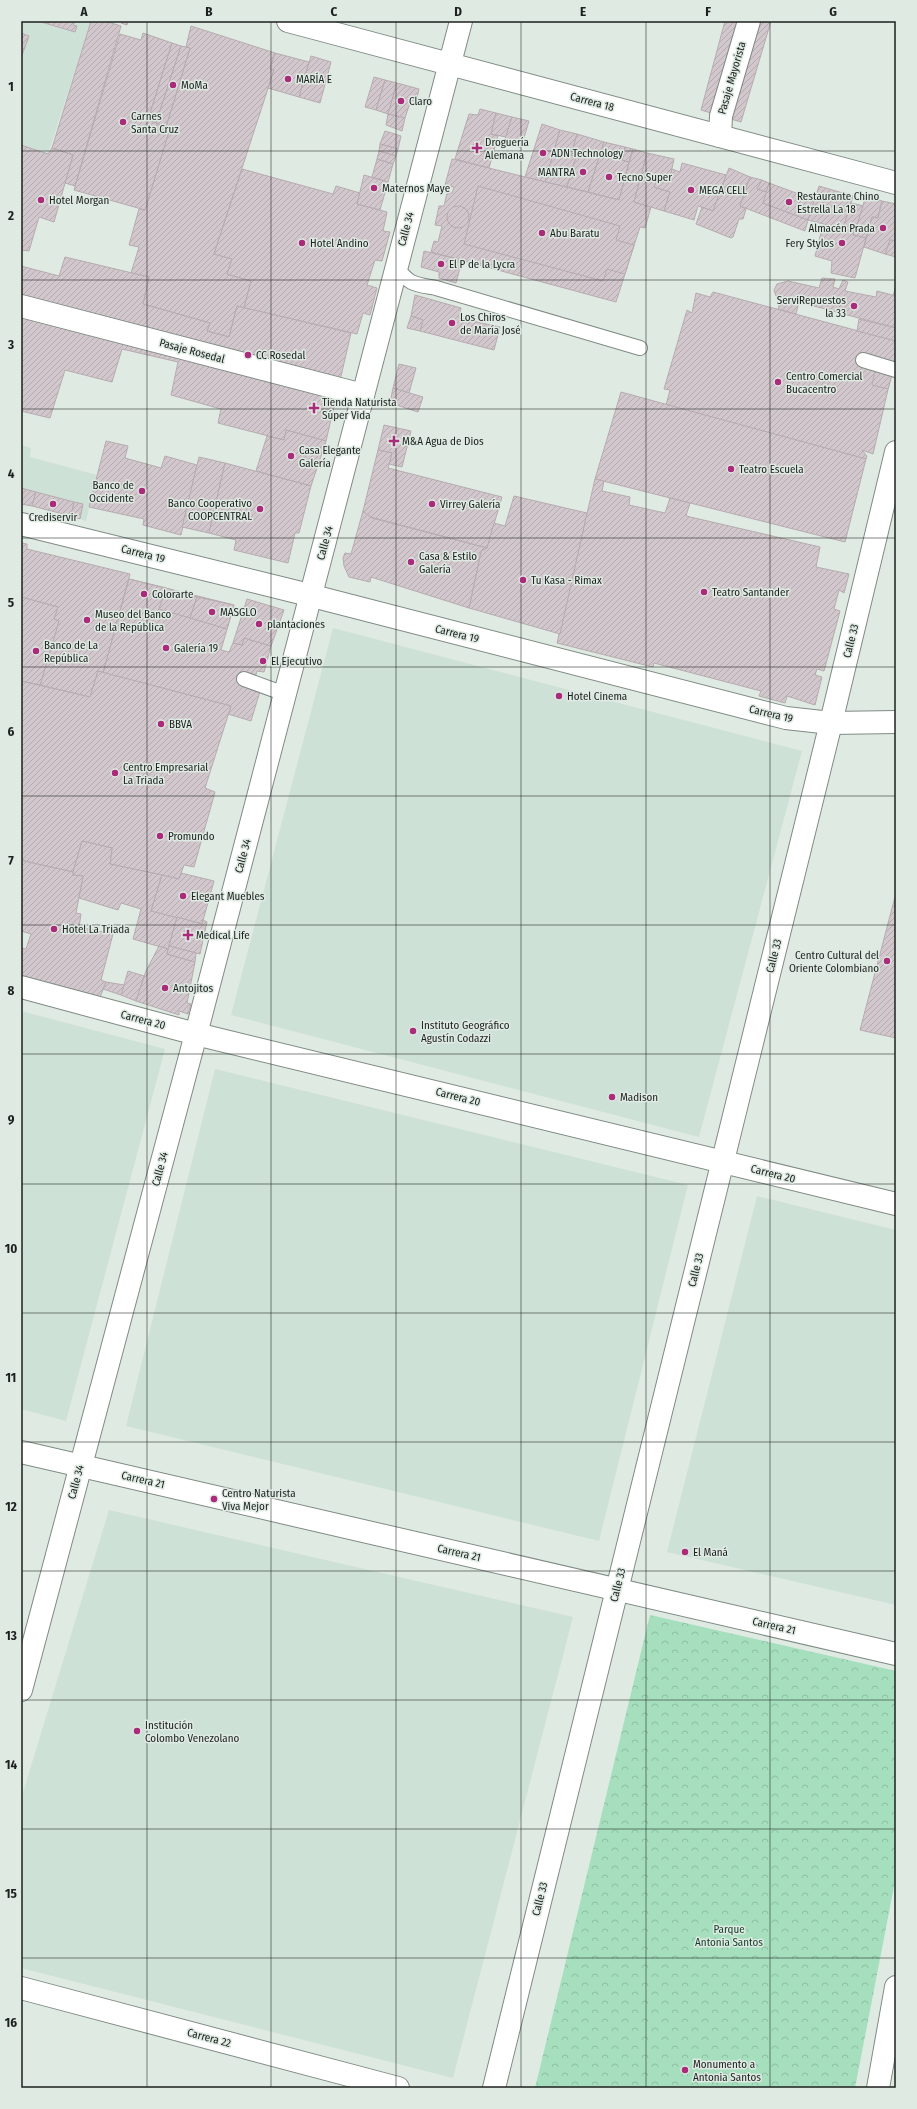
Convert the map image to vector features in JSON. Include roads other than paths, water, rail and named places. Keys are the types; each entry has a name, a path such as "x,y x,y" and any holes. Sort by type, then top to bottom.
{"street":[{"name":"Carrera 18","path":"288,21 896,184"},
{"name":"Calle 34","path":"21,1690 196,1034 461,21"},
{"name":"Pasaje Mayorista","path":"720,136 720,116 749,21"},
{"name":"Pasaje Rosedal","path":"21,306 363,395"},
{"name":"Calle 33","path":"494,2088 831,723 896,452"},
{"name":"Carrera 19","path":"21,524 310,596 786,718 831,723 896,722"},
{"name":"Carrera 20","path":"21,987 196,1034 896,1204"},
{"name":"Carrera 21","path":"21,1452 896,1654"},
{"path":"878,2088 896,1987"},
{"name":"Carrera 22","path":"21,1988 398,2088"}],"lane":[{"path":"396,267 407,280 422,285 640,348"},
{"path":"863,360 896,370"},
{"path":"244,679 285,694"}],"place":[{"name":"MARÍA E","path":"288,79"},
{"name":"MoMa","path":"173,85"},
{"name":"Claro","path":"401,101"},
{"name":"Carnes Santa Cruz","path":"123,122"},
{"name":"Droguería Alemana","path":"477,148"},
{"name":"ADN Technology","path":"543,153"},
{"name":"MANTRA","path":"583,172"},
{"name":"Tecno Super","path":"609,177"},
{"name":"Maternos Maye","path":"374,188"},
{"name":"MEGA CELL","path":"691,190"},
{"name":"Hotel Morgan","path":"41,200"},
{"name":"Restaurante Chino Estrella La 18","path":"789,202"},
{"name":"Almacén Prada","path":"883,228"},
{"name":"Abu Baratu","path":"542,233"},
{"name":"Hotel Andino","path":"302,243"},
{"name":"Fery Stylos","path":"842,243"},
{"name":"El P de la Lycra","path":"441,264"},
{"name":"ServiRepuestos la 33","path":"854,306"},
{"name":"Los Chiros de María José","path":"452,323"},
{"name":"CC Rosedal","path":"248,355"},
{"name":"Centro Comercial Bucacentro","path":"778,382"},
{"name":"Tienda Naturista Súper Vida","path":"314,408"},
{"name":"M&A Agua de Dios","path":"394,441"},
{"name":"Casa Elegante Galería","path":"291,456"},
{"name":"Teatro Escuela","path":"731,469"},
{"name":"Banco de Occidente","path":"142,491"},
{"name":"Crediservir","path":"53,504"},
{"name":"Virrey Galería","path":"432,504"},
{"name":"Banco Cooperativo COOPCENTRAL","path":"260,509"},
{"name":"Casa & Estilo Galería","path":"411,562"},
{"name":"Tu Kasa - Rimax","path":"523,580"},
{"name":"Teatro Santander","path":"704,592"},
{"name":"Colorarte","path":"144,594"},
{"name":"MASGLO","path":"212,612"},
{"name":"Museo del Banco de la República","path":"87,620"},
{"name":"plantaciones","path":"259,624"},
{"name":"Galería 19","path":"166,648"},
{"name":"Banco de La República","path":"36,651"},
{"name":"El Ejecutivo","path":"263,661"},
{"name":"Hotel Cinema","path":"559,696"},
{"name":"BBVA","path":"161,724"},
{"name":"Centro Empresarial La Triada","path":"115,773"},
{"name":"Promundo","path":"160,836"},
{"name":"Elegant Muebles","path":"183,896"},
{"name":"Hotel La Triada","path":"54,929"},
{"name":"Medical Life","path":"188,935"},
{"name":"Centro Cultural del Oriente Colombiano","path":"887,961"},
{"name":"Antojitos","path":"165,988"},
{"name":"Instituto Geográfico Agustín Codazzi","path":"413,1031"},
{"name":"Madison","path":"612,1097"},
{"name":"Centro Naturista Viva Mejor","path":"214,1499"},
{"name":"El Maná","path":"685,1552"},
{"name":"Institución Colombo Venezolano","path":"137,1731"},
{"name":"Monumento a Antonia Santos","path":"685,2070"}],"park label":[{"name":"Parque Antonia Santos","path":"729,1935"}]}
